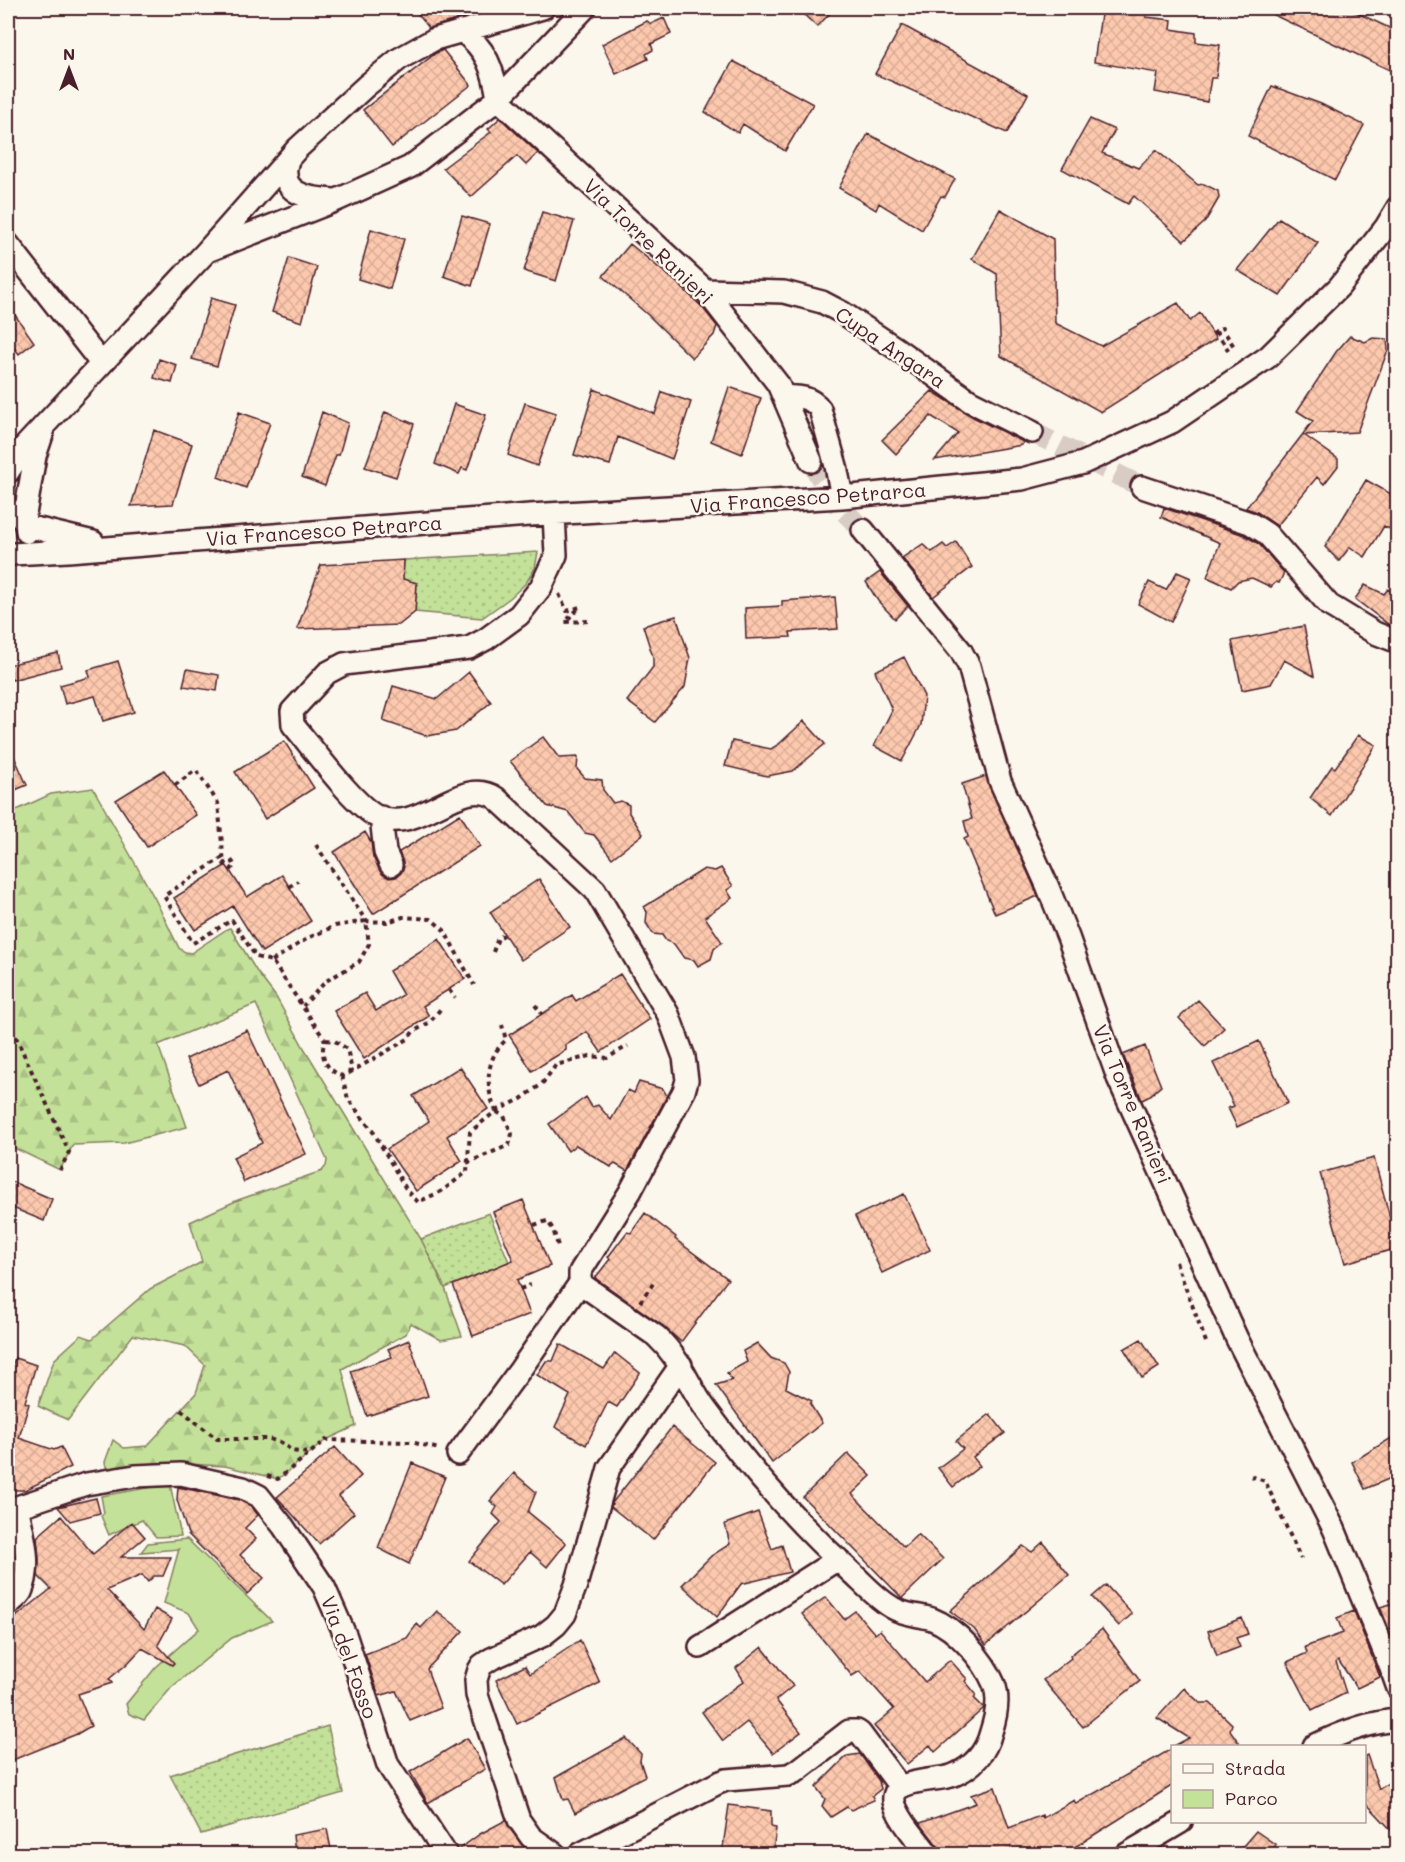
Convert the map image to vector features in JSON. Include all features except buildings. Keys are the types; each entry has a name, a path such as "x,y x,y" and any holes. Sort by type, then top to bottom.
{"street":[{"path":"8,472 24,447 206,252 288,160 357,93 399,58 435,39 543,8"},
{"path":"206,252 337,200 410,167 498,99 585,8"},
{"path":"461,32 471,38 482,51 495,80 498,99"},
{"name":"Via Torre Ranieri","path":"498,99 705,290 778,384 812,461"},
{"path":"288,160 285,177 291,187 302,195 337,200"},
{"name":"Via Francesco Petrarca","path":"10,554 554,514 842,497 1022,479 1083,463 1172,422 1268,357 1339,287 1386,227 1398,207"},
{"path":"8,244 102,363"},
{"name":"Cupa Angara","path":"705,290 784,292 822,302 843,313 897,349 970,401 1032,432"},
{"path":"785,397 802,397 816,403 820,409 842,497"},
{"path":"10,554 19,550 27,536 19,518 38,441 48,421"},
{"path":"1142,487 1250,523 1267,534 1329,605 1375,633 1398,642"},
{"path":"458,1454 580,1283 580,1272 630,1192 684,1091 687,1080 684,1057 668,1014 595,890 488,793 475,791 403,821 381,818 362,806 293,725 292,711 327,673 344,664 470,648 519,615 541,587 556,555 554,514"},
{"name":"Via Francesco Petrarca","path":"19,518 86,541 120,546"},
{"name":"Via Torre Ranieri","path":"863,531 961,651 969,666 1000,781 1056,906 1118,1078 1237,1339 1334,1529 1398,1688"},
{"path":"381,818 385,852 391,865"},
{"path":"580,1283 656,1336 681,1365 700,1401 757,1476 838,1559 894,1609 940,1623 961,1639 986,1668 997,1694 988,1745 964,1770 947,1778 904,1784 894,1796 896,1809 928,1854"},
{"path":"555,1854 531,1837 519,1820 477,1695 476,1680 479,1670 491,1659 542,1636 565,1614 576,1585 609,1468 681,1365"},
{"name":"Via del Fosso","path":"12,1506 86,1484 135,1476 181,1474 243,1488 260,1496 324,1587 342,1627 388,1765 446,1854"},
{"path":"8,1605 20,1594 25,1572 26,1542 12,1506"},
{"path":"700,1647 838,1559"},
{"path":"1316,1745 1337,1734 1371,1724 1398,1720"},
{"path":"580,1854 718,1783 726,1780 788,1775 797,1771 849,1731 860,1733 900,1787"},
{"path":"1127,1854 1178,1823"}],"path":[{"path":"1229,351 1215,333 1222,328 1235,348"},
{"path":"564,606 567,611 580,607 565,622 588,621"},
{"path":"175,785 196,770 218,803 224,864 231,860 235,866 230,871"},
{"path":"303,1006 326,981 359,962 369,944 366,921 316,845"},
{"path":"223,857 164,896 193,942 232,920 256,957 272,961 325,1040"},
{"path":"289,887 298,880"},
{"path":"272,961 308,938 335,926 366,921 387,922 403,917 431,919 444,930 474,985"},
{"path":"493,952 498,938 504,935"},
{"path":"449,990 455,998"},
{"path":"535,1005 542,1014"},
{"path":"325,1040 322,1047 326,1065 333,1073 342,1076 408,1040 413,1032 430,1022 442,1006"},
{"path":"8,1020 69,1152 60,1170"},
{"path":"467,1163 509,1145 512,1134 504,1116 496,1111 491,1101 489,1077 492,1057 506,1040 502,1025"},
{"path":"325,1040 335,1041 347,1049 351,1057 349,1073"},
{"path":"342,1076 348,1099 374,1133 406,1190 418,1202 442,1191 467,1172 470,1132 496,1111 521,1099 542,1084 556,1065 590,1056 607,1058 628,1046"},
{"path":"534,1225 546,1221 553,1229 558,1246"},
{"path":"1176,1262 1206,1341"},
{"path":"642,1300 654,1282"},
{"path":"520,1289 531,1285"},
{"path":"181,1410 217,1439 268,1439 282,1443 292,1451 309,1453"},
{"path":"256,1474 278,1479 326,1440 411,1442 458,1454"},
{"path":"1251,1476 1265,1481 1301,1559"}],"green space":[{"path":"538,552 535,568 526,583 482,618 415,612 417,583 403,579 404,560"},
{"path":"93,788 155,899 179,948 191,953 230,928 257,972 276,997 304,1048 421,1239 445,1288 462,1336 441,1340 411,1323 406,1334 342,1369 356,1426 326,1440 278,1479 225,1466 169,1463 107,1471 105,1462 113,1440 124,1448 147,1446 196,1393 205,1365 185,1346 133,1335 68,1420 38,1406 54,1360 81,1335 92,1339 150,1289 202,1262 190,1222 238,1200 322,1171 327,1160 256,1004 158,1045 187,1127 124,1143 73,1145 60,1170 8,1145 8,814 51,794"},
{"path":"489,1213 509,1262 445,1288 421,1239"},
{"path":"170,1484 181,1536 156,1537 142,1520 109,1535 101,1516 104,1513 101,1496"},
{"path":"187,1539 272,1621 232,1638 172,1687 144,1720 129,1714 126,1704 156,1667 199,1629 189,1613 164,1603 179,1549 141,1552 148,1543"},
{"path":"328,1726 343,1793 201,1834 170,1775"}],"tunnel":[{"path":"1032,432 1142,487"},
{"path":"811,461 834,501 863,530"}]}
